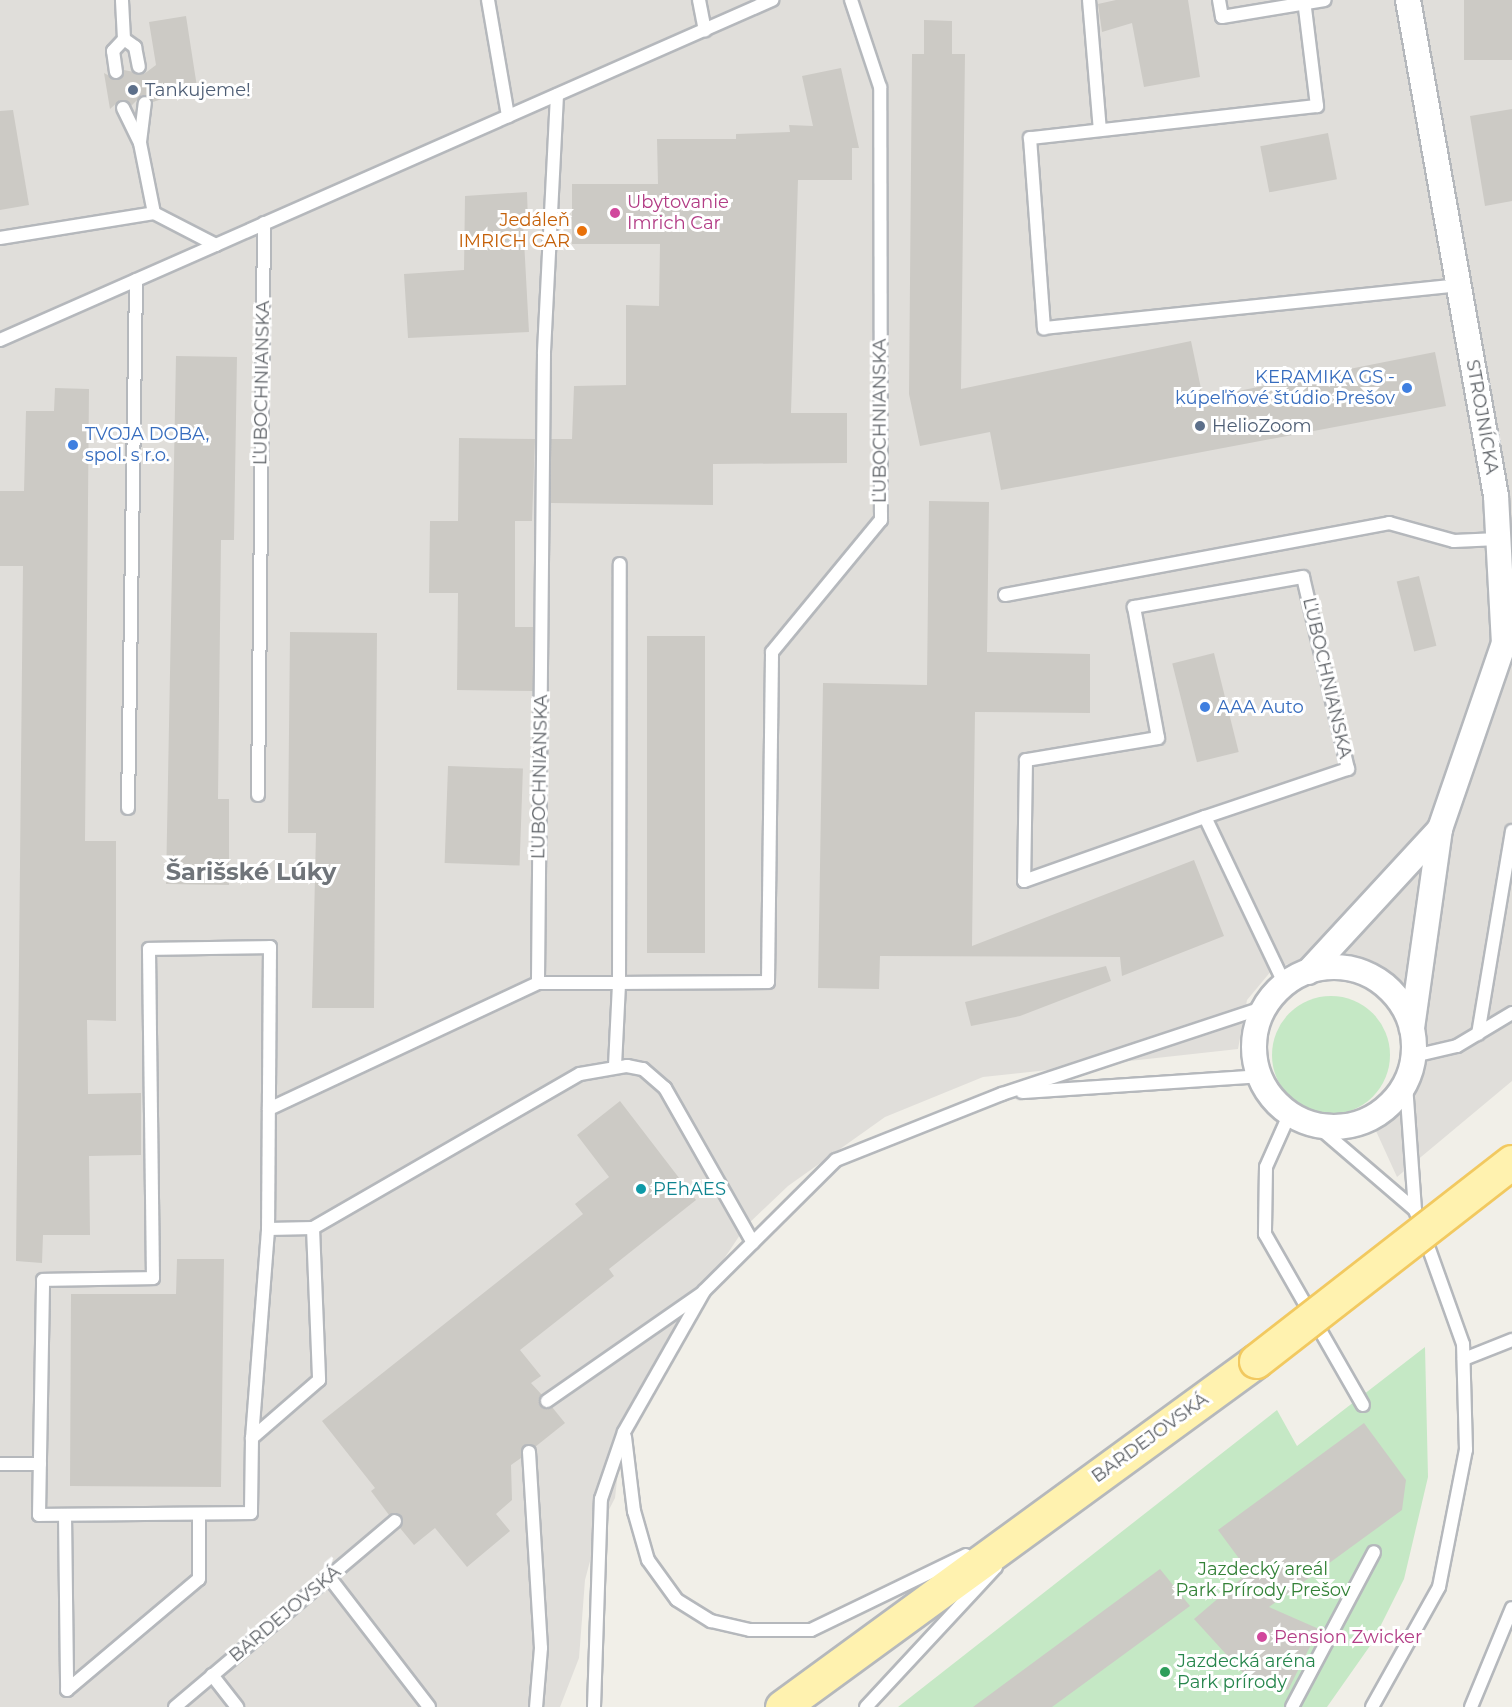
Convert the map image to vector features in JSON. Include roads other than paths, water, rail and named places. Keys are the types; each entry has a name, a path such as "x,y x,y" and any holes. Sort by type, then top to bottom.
{"main road":[{"name":"BARDEJOVSKÁ","path":"782,1707 1256,1361 1512,1162"}],"street":[{"name":"STROJNÍCKA","path":"1408,0 1459,285 1498,539 1504,643 1440,829"},
{"path":"1440,829 1412,1028 1414,1056 1406,1083 1390,1104 1368,1119 1342,1126 1316,1125 1290,1113 1260,1076 1254,1041 1265,1007 1285,985 1308,972 1440,829"},
{"path":"1308,972 1344,968 1367,974 1396,996 1412,1028"}],"lane":[{"path":"116,72 113,51 124,39 122,0"},
{"path":"488,0 508,116"},
{"path":"699,0 705,30"},
{"path":"0,340 772,0"},
{"name":"ĽUBOCHNIANSKA","path":"557,95 544,354 538,983 768,982 772,652 880,520 880,87 851,0"},
{"path":"1089,0 1100,130"},
{"path":"1220,0 1222,17 1325,0"},
{"path":"1304,2 1317,106 1030,138 1044,328 1459,285"},
{"path":"124,39 135,47 139,67"},
{"path":"140,143 145,104"},
{"path":"123,108 140,143 154,213"},
{"path":"0,238 154,213 216,244"},
{"name":"ĽUBOCHNIANSKA","path":"258,795 264,223"},
{"path":"128,807 136,280"},
{"path":"1005,595 1389,523 1454,541 1498,539"},
{"path":"615,1066 619,983 620,564"},
{"name":"ĽUBOCHNIANSKA","path":"1303,577 1348,769 1205,818 1024,881 1026,760 1158,738 1134,607 1303,577"},
{"path":"1205,818 1285,985"},
{"path":"1478,1034 1512,831"},
{"path":"270,947 268,1109 268,1229 252,1438 251,1513 39,1515 43,1280 153,1278 149,948 270,947"},
{"path":"268,1109 538,983"},
{"path":"547,1401 704,1292 836,1160 1002,1094 1265,1007"},
{"path":"1414,1056 1458,1046 1512,1013"},
{"path":"268,1229 313,1228 580,1074 615,1066 643,1069 665,1088 753,1243"},
{"path":"1002,1094 1260,1076"},
{"path":"1372,1707 1439,1587 1466,1450 1464,1359 1455,1318 1415,1210 1406,1083"},
{"path":"1290,1113 1266,1167 1265,1234 1363,1406"},
{"path":"1316,1125 1415,1210"},
{"path":"252,1438 319,1380 313,1228"},
{"path":"594,1707 599,1654 596,1525 624,1432 704,1292"},
{"path":"1464,1359 1512,1340"},
{"path":"624,1432 634,1511 648,1560 677,1599 698,1616 729,1627 811,1630 1045,1515"},
{"path":"529,1452 541,1648 536,1707"},
{"path":"0,1464 40,1464"},
{"path":"65,1515 67,1690 199,1579 199,1514"},
{"path":"866,1707 1045,1515"},
{"name":"BARDEJOVSKÁ","path":"175,1707 395,1521"},
{"path":"1292,1707 1374,1552"},
{"path":"329,1577 429,1707"},
{"path":"1471,1707 1512,1608"},
{"path":"212,1675 237,1707"}],"place":[{"name":"Tankujeme!","path":"133,90"},
{"name":"Ubytovanie Imrich Car","path":"615,213"},
{"name":"Jedáleň IMRICH CAR","path":"582,231"},
{"name":"KERAMIKA GS - kúpeľňové štúdio Prešov","path":"1407,388"},
{"name":"HelioZoom","path":"1200,426"},
{"name":"TVOJA DOBA, spol. s r.o.","path":"73,445"},
{"name":"AAA Auto","path":"1205,707"},
{"name":"PEhAES","path":"641,1189"},
{"name":"Pension Zwicker","path":"1262,1637"},
{"name":"Jazdecká aréna Park prírody","path":"1165,1672"}],"district":[{"name":"Šarišské Lúky","path":"251,872"}],"park label":[{"name":"Jazdecký areál Park Prírody Prešov","path":"1263,1580"}]}
